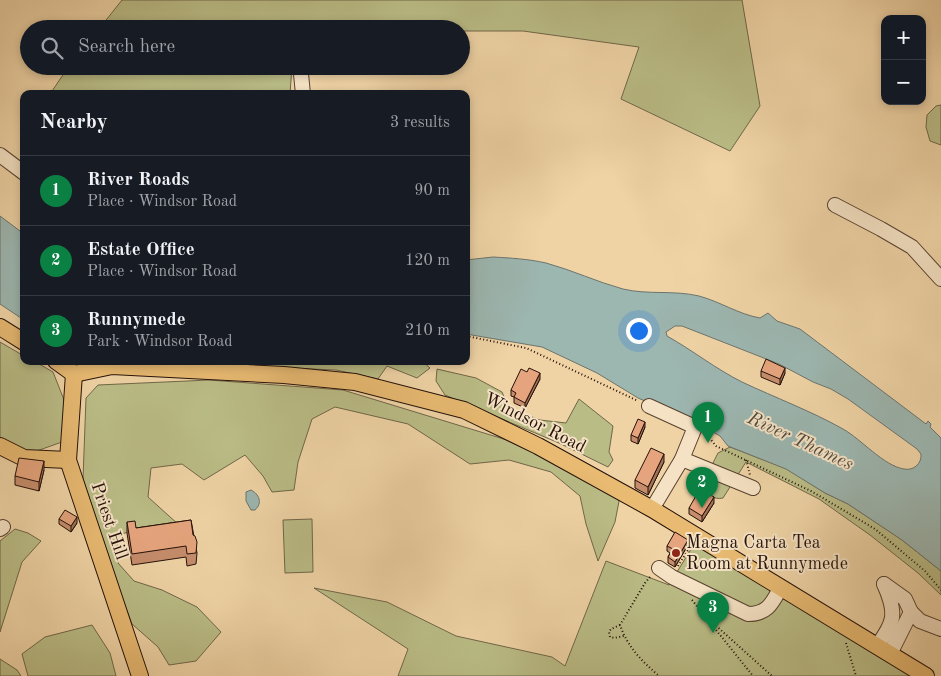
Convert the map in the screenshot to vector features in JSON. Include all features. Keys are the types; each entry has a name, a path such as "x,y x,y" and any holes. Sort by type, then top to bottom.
{"main road":[{"path":"0,327 20,340"},
{"path":"62,365 74,374"},
{"name":"Windsor Road","path":"74,374 112,366 200,369 355,382 464,410 538,446 652,509 926,676"},
{"name":"Priest Hill","path":"74,374 68,460 140,676"},
{"path":"0,446 24,458 68,460"}],"street":[{"path":"301,75 303,90"},
{"path":"0,155 20,170"},
{"path":"835,204 912,248 941,279"},
{"path":"648,406 695,427 682,459 652,509"},
{"path":"682,459 753,488"},
{"path":"659,568 674,579 748,614 760,614 770,606 781,587"},
{"path":"884,650 893,617 891,603 884,584 905,599 912,612 920,621 941,629"},
{"path":"884,650 912,612"}],"path":[{"path":"470,337 526,348 648,406"},
{"path":"695,427 703,430 716,446 811,491 875,529 925,571 941,590"},
{"path":"696,536 674,579 753,676"},
{"path":"624,636 614,638 610,636 609,632 620,625 645,583 659,568"},
{"path":"698,609 772,676"},
{"path":"620,625 624,636 640,660 660,676"},
{"path":"839,638 847,644 856,676"}],"green space":[{"path":"122,0 742,0 760,106 730,151 621,99 639,47 523,31 470,31 470,20 106,20"},
{"path":"63,75 291,75 290,90 53,90"},
{"path":"941,105 941,145 930,141 926,127 927,115 936,106"},
{"path":"0,342 20,354 20,365 41,365 53,372 66,405 62,442 31,453 0,439"},
{"path":"427,365 430,368 417,378 387,366 378,379 336,370 242,366"},
{"path":"437,369 476,378 502,392 509,408 540,420 566,423 579,399 613,426 609,452 613,460 608,467 559,443 445,395 436,381"},
{"path":"209,380 343,390 507,440 620,496 615,522 598,561 586,524 580,496 551,472 509,460 470,464 408,424 335,407 312,419 298,462 294,490 272,492 263,476 245,455 204,480 182,464 151,468 148,497 179,525 145,528 117,535 118,563 134,581 162,590 197,607 221,632 196,661 169,665 158,647 132,624 83,479 86,398 98,385"},
{"path":"730,447 787,469 825,493 848,504 902,540 941,571 941,595 918,573 870,535 819,499 746,462 723,498 714,498 703,489 706,477 718,453"},
{"path":"312,519 313,572 285,573 283,520"},
{"path":"15,529 28,533 41,541 22,562 0,632 0,541"},
{"path":"696,541 917,676 398,676 408,649 314,588 387,602 456,636 552,657 565,666 606,561 669,585"},
{"path":"92,625 110,653 116,676 28,676 22,654 45,637"},
{"path":"0,659 17,670 21,676 0,676"}],"water":[{"path":"0,216 20,231 20,317 0,304"},
{"name":"River Thames","path":"493,257 540,262 623,289 642,292 690,294 760,318 768,313 777,321 800,329 926,424 928,421 931,424 930,427 941,438 941,571 902,540 848,504 825,493 786,469 728,446 720,436 671,408 668,411 638,398 597,373 542,347 470,335 470,260","holes":["675,326 682,326 779,364 848,399 917,449 921,454 918,464 911,469 896,467 843,429 732,377 667,336 666,332"]},
{"path":"251,490 259,499 259,504 255,510 251,510 246,501 246,492"}],"building":[{"path":"766,359 785,368 780,379 761,371"},
{"path":"529,368 540,373 525,403 514,397 516,393 511,390 521,369 527,372"},
{"path":"638,419 645,422 638,438 631,435"},
{"path":"651,448 664,454 648,487 635,480"},
{"path":"19,458 44,461 39,482 15,476"},
{"path":"705,492 714,497 702,516 689,508 697,494 701,497"},
{"path":"65,510 77,517 71,526 59,519"},
{"path":"191,520 193,535 197,542 196,553 187,554 186,546 132,554 127,522 135,521 136,528"},
{"name":"Magna Carta Tea Room at Runnymede","path":"675,532 688,540 675,562 668,557 673,549 667,546"}],"place":[{"name":"River Roads","path":"708,443"},
{"name":"Estate Office","path":"702,508"},
{"name":"Magna Carta Tea Room at Runnymede","path":"676,553"},
{"name":"Runnymede","path":"713,633"}]}
